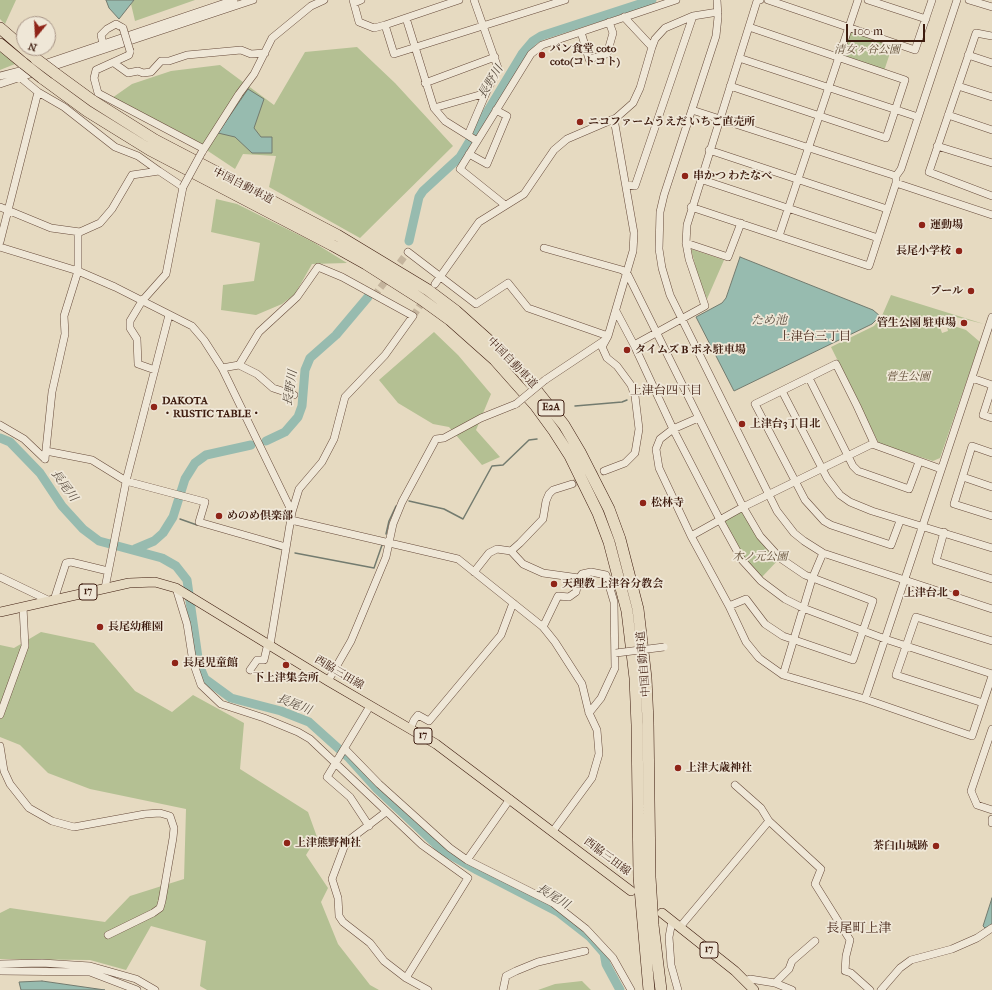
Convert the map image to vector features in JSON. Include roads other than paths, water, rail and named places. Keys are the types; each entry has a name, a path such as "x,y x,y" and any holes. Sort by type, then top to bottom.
{"highway":[{"name":"中国自動車道","path":"0,28 36,59 93,101 155,140 337,235 428,290 456,311 504,353 525,376 564,425 580,452 609,509 624,551 638,609 645,663 648,715 650,870 653,917 661,990"},
{"name":"中国自動車道","path":"0,44 42,78 87,111 150,150 338,248 450,320 495,360 535,405 554,431 570,456 598,513 609,542 627,612 635,678 639,877 650,990"}],"main road":[{"name":"西脇三田線","path":"0,612 129,582 167,584 200,602 370,706 410,728 456,758 631,891"},
{"name":"17","path":"662,913 754,990"}],"street":[{"path":"0,76 103,44 234,0"},
{"path":"0,84 252,0"},
{"path":"155,370 138,364 137,339 130,328 132,317 142,302 166,274 183,186 239,94 254,74 272,38 311,6 324,0"},
{"path":"361,0 353,1 359,22 374,28 459,0"},
{"path":"468,135 498,68 474,0"},
{"path":"385,25 394,54 565,0"},
{"path":"505,205 460,169 531,54 542,45 676,0"},
{"path":"634,345 705,306 689,259 686,243 686,225 757,1 760,0"},
{"path":"768,0 915,50 932,0"},
{"path":"779,236 858,0"},
{"path":"868,0 926,19"},
{"path":"691,207 868,266 957,0"},
{"path":"969,0 992,8"},
{"path":"438,281 479,222 524,194 554,150 567,139 614,119 633,103 640,88 655,39 665,28 717,6 716,36 664,194 659,221 659,249 662,268 670,295 777,510 790,529 804,541 823,553 992,609"},
{"path":"626,185 635,186 692,16"},
{"path":"624,17 652,47"},
{"path":"406,18 434,108 446,121 477,141"},
{"path":"581,32 589,59 607,54 613,34 609,22"},
{"path":"103,44 101,35 106,29 116,24 123,28 130,51 129,55 96,70 94,78 98,93 203,151"},
{"path":"730,86 886,138 896,110 905,80 749,27"},
{"path":"992,36 976,33 928,172 992,196"},
{"path":"114,63 128,73 138,71 143,73 151,72 161,61 169,61 187,55 241,50 251,54 265,53"},
{"path":"968,55 992,63"},
{"path":"425,83 495,57"},
{"path":"739,58 918,117"},
{"path":"21,78 38,92 64,106 116,147 138,156 183,186"},
{"path":"958,86 992,97"},
{"path":"0,242 38,92"},
{"path":"434,108 486,92"},
{"path":"469,154 487,164 507,116 496,110"},
{"path":"692,110 808,148 992,215"},
{"path":"948,115 992,130"},
{"path":"604,472 624,463 635,453 639,429 635,396 631,384 617,366 607,358 602,347 608,337 627,273 633,251 634,233 614,119"},
{"path":"938,146 992,163"},
{"path":"710,150 887,209"},
{"path":"0,207 51,228 78,232 90,229 100,223 112,209 132,175 159,171"},
{"path":"700,179 878,238"},
{"path":"686,243 728,257 741,224"},
{"path":"0,425 24,440 45,459 52,392 65,334 64,316 78,272 78,232"},
{"path":"0,247 78,272 115,287 192,326 204,340 222,368 292,512"},
{"path":"544,248 622,270 627,273 743,507 760,536 780,558 812,579 873,601 853,660 783,636 765,624 746,599 729,606"},
{"path":"408,252 438,281 476,304 508,283 528,308 608,337"},
{"path":"239,365 259,332 297,297 318,267 342,276 413,316 385,355 345,397 334,439 322,462 299,489 292,512 269,644 264,660 257,660 250,670"},
{"path":"616,311 634,345 674,429 720,520 742,560 761,581 785,599 803,608 885,639 992,675 972,736 783,675 759,658 746,642 729,606 691,536 658,468 656,449 660,439 674,429 698,418"},
{"path":"105,588 126,481 169,315"},
{"path":"864,700 992,319"},
{"path":"328,681 356,629 386,557 393,524 402,502 436,439 444,438 481,418 516,404 545,380 608,337"},
{"path":"872,444 874,443 863,418 836,364 755,404 795,482 815,513 828,523 844,530 891,545 900,521"},
{"path":"222,368 239,365 257,374 273,388 294,395"},
{"path":"809,378 848,456 858,471 909,489 919,462"},
{"path":"972,378 992,386 983,415 992,418"},
{"path":"782,391 832,488 850,502 900,521 922,528 944,532 992,548"},
{"path":"691,536 743,507 872,444 942,469"},
{"path":"992,453 972,446 954,504 992,516"},
{"path":"46,451 92,460 126,481 205,502 199,522 286,547"},
{"path":"963,477 992,487"},
{"path":"511,551 543,519 546,501 549,494 554,490 572,484"},
{"path":"291,520 458,559 543,627 555,642 582,684 589,713 596,730 599,754 592,778 552,831"},
{"path":"944,532 936,561 992,579"},
{"path":"474,572 489,553 497,549 511,551 523,564 543,573 579,578"},
{"path":"783,675 812,579 823,553"},
{"path":"0,577 52,600 66,563 72,562 108,571"},
{"path":"543,627 558,596 569,597 576,592 579,578 582,574 591,572 606,576 614,602 616,653 615,668 601,698 589,713"},
{"path":"176,588 188,624 193,662 202,685 221,704 264,718 298,732 310,739 422,845 468,878 406,978"},
{"path":"410,728 418,715 429,721 501,635 513,603"},
{"path":"0,715 25,646 23,607"},
{"path":"983,703 896,675 916,617 992,641"},
{"path":"616,653 664,647"},
{"path":"369,826 350,797 327,777 337,763 370,706"},
{"path":"992,730 971,791 977,806 992,810"},
{"path":"0,746 4,771 10,784 29,808 52,822 74,827 160,812 170,816 174,828 173,838 160,908 153,913 108,935"},
{"path":"345,749 379,784 428,828 468,860 553,903 572,917 602,944 613,958 631,990"},
{"path":"735,785 761,808 769,821 820,869 814,884 850,940 846,956 845,971 851,973 870,990"},
{"path":"468,860 510,799"},
{"path":"386,812 349,840 344,847 332,879 338,898 339,916 343,922 370,943 384,961 406,978 428,990"},
{"path":"680,927 769,821"},
{"path":"672,921 669,937 672,965 678,990"},
{"path":"881,990 900,968 911,960 952,949 977,938 992,928"},
{"path":"775,982 788,969 792,961 815,941"},
{"path":"503,990 506,976 516,970 538,962 585,951"},
{"path":"0,964 42,963 90,966 136,979 155,990"},
{"path":"0,971 90,972 137,990"},
{"path":"745,981 750,979 775,982 792,990"}],"water":[{"path":"106,0 134,0 119,19 109,8"},
{"path":"248,89 264,99 254,128 261,137 272,137 272,153 252,153 235,137 218,133"},
{"name":"ため池","path":"740,257 873,310 880,316 872,324 734,391 696,317 722,303 726,298"},
{"path":"992,898 992,925 985,928 983,926"},
{"path":"42,981 105,990 21,990 19,982"}],"waterway":[{"name":"長野川","path":"409,241 419,197 423,191 460,157 522,54 533,41 541,36 652,0"},
{"name":"長野川","path":"266,441 285,432 298,417 302,406 305,370 310,358 336,335 368,297"},
{"path":"575,406 622,402 627,400"},
{"name":"長尾川","path":"0,438 10,442 40,473 62,506 83,529 99,541 162,558 176,566 187,580 199,665 205,679 231,698 281,711 309,722 349,758 377,789 442,850 558,912 590,937 604,953 606,964 620,990"},
{"path":"409,501 444,509 463,519 492,466 503,465 529,440 537,439"},
{"name":"長野川","path":"135,549 154,541 163,533 173,517 185,479 195,463 206,455 251,445"},
{"path":"386,534 389,521 396,506"},
{"path":"180,519 197,525"},
{"path":"295,553 374,568 382,545"},
{"path":"270,546 280,549"}],"tunnel":[{"path":"374,296 408,252"},
{"path":"413,316 432,288"},
{"path":"572,484 604,471"}],"place":[{"name":"パン食堂 coto coto(コトコト)","path":"542,55"},
{"name":"ニコファームうえだ いちご直売所","path":"580,122"},
{"name":"串かつ わたなべ","path":"685,176"},
{"name":"運動場","path":"922,225"},
{"name":"長尾小学校","path":"959,251"},
{"name":"プール","path":"971,291"},
{"name":"管生公園 駐車場","path":"964,323"},
{"name":"タイムズ B ポネ駐車場","path":"627,350"},
{"name":"DAKOTA ・RUSTIC TABLE・","path":"154,407"},
{"name":"上津台3丁目北","path":"742,424"},
{"name":"松林寺","path":"643,503"},
{"name":"めのめ倶楽部","path":"219,516"},
{"name":"天理教 上津谷分教会","path":"554,584"},
{"name":"上津台北","path":"956,593"},
{"name":"長尾幼稚園","path":"100,627"},
{"name":"長尾児童館","path":"175,663"},
{"name":"下上津集会所","path":"286,665"},
{"name":"上津大歳神社","path":"678,768"},
{"name":"上津熊野神社","path":"287,843"},
{"name":"茶臼山城跡","path":"936,846"}],"district":[{"name":"上津台三丁目","path":"815,337"},
{"name":"上津台四丁目","path":"666,391"},
{"name":"長尾町上津","path":"859,929"}],"park label":[{"name":"清女ヶ谷公園","path":"867,50"},
{"name":"菅生公園","path":"908,377"},
{"name":"木ノ元公園","path":"760,557"}]}
